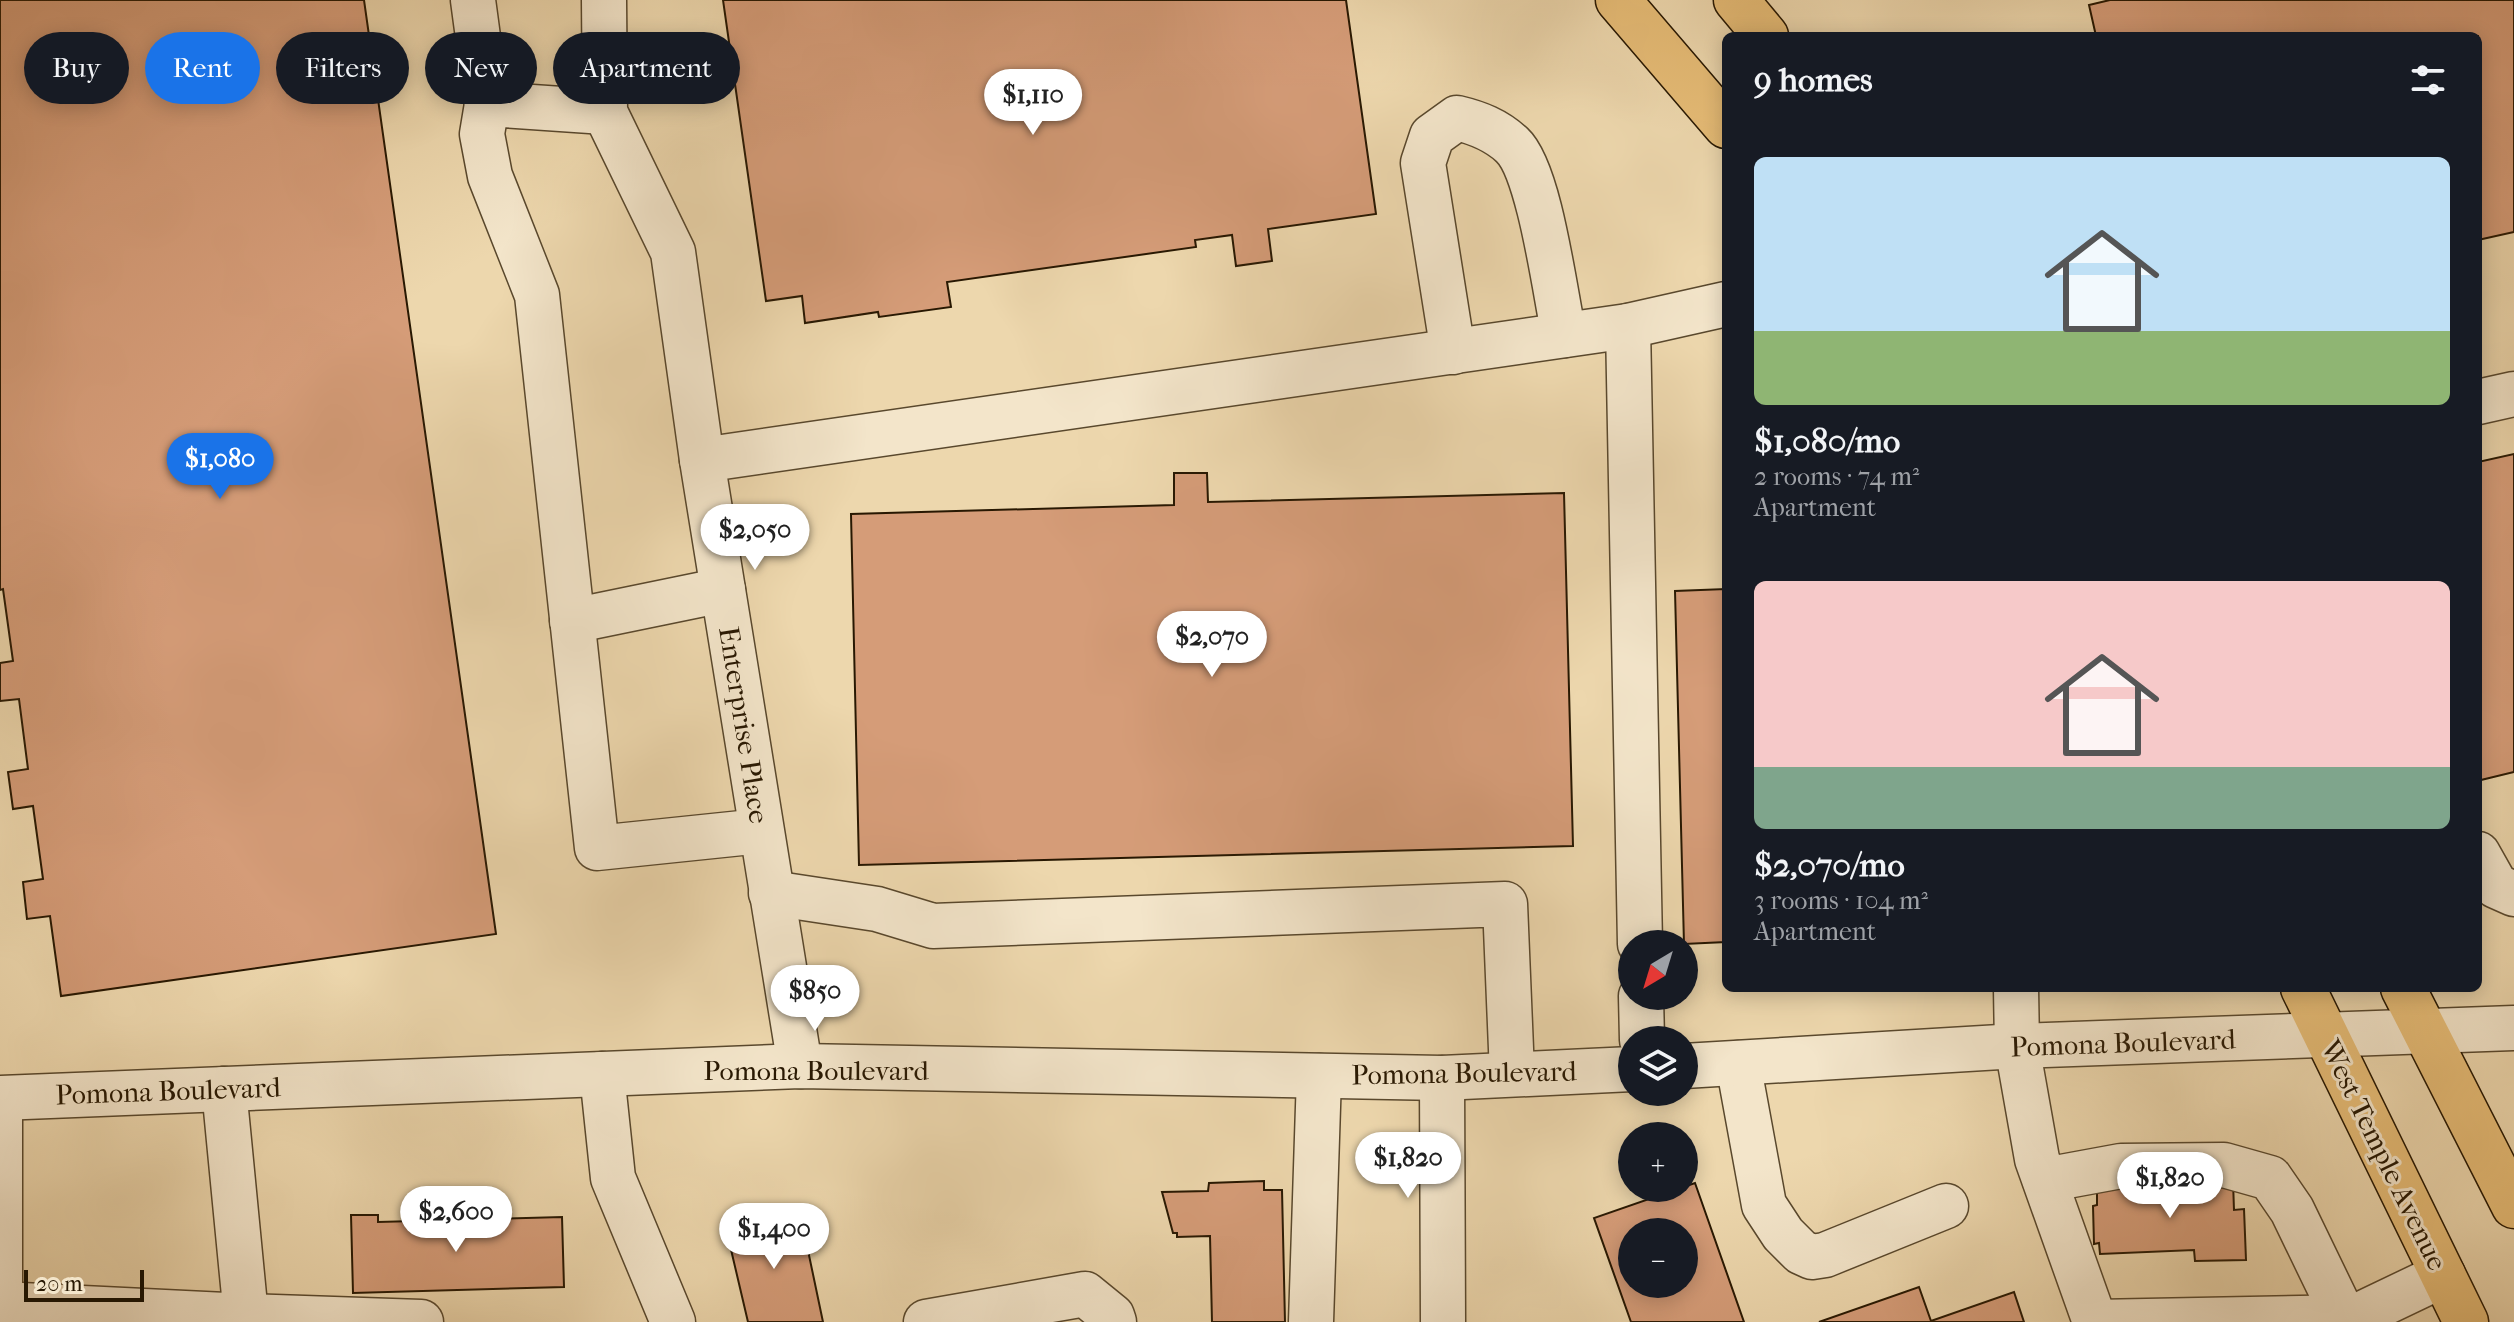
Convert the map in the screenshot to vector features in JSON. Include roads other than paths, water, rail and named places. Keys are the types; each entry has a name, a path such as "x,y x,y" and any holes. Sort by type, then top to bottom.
{"main road":[{"path":"1618,0 1722,121"},
{"path":"1736,0 1763,32"},
{"name":"West Temple Avenue","path":"2305,992 2466,1322"},
{"path":"2405,992 2514,1206"}],"street":[{"path":"473,0 477,32"},
{"path":"520,104 605,112 604,0"},
{"path":"487,104 482,134 490,176 537,295 597,848 761,831"},
{"name":"Enterprise Place","path":"605,112 673,252 702,460 800,1066"},
{"path":"1453,352 1423,163 1432,136 1457,118 1485,125 1514,146 1533,181 1564,335"},
{"path":"702,460 1628,326 1722,305"},
{"path":"1628,326 1640,930"},
{"path":"2482,401 2514,394"},
{"path":"572,621 723,590"},
{"path":"2482,861 2496,886 2514,894"},
{"path":"771,893 877,909 933,926 1505,904 1512,1073"},
{"path":"2016,992 2017,1046 2037,1159 2095,1322 2355,1317 2443,1275"},
{"name":"Pomona Boulevard","path":"1698,1065 2017,1046 2514,1028"},
{"path":"1738,1063 1764,1205 1783,1234 1801,1252 1812,1257 1825,1255 1946,1206"},
{"name":"Pomona Boulevard","path":"0,1098 800,1066 1442,1078 1618,1069"},
{"path":"602,1074 613,1178 673,1322"},
{"path":"1311,1322 1319,1076"},
{"path":"1442,1078 1443,1322"},
{"path":"224,1089 246,1316"},
{"path":"0,1111 0,1305 421,1322"},
{"path":"2045,1180 2121,1166 2224,1165 2270,1178 2292,1210 2337,1303 2335,1318"},
{"path":"926,1322 1085,1294 1112,1316 1114,1322"}]}
